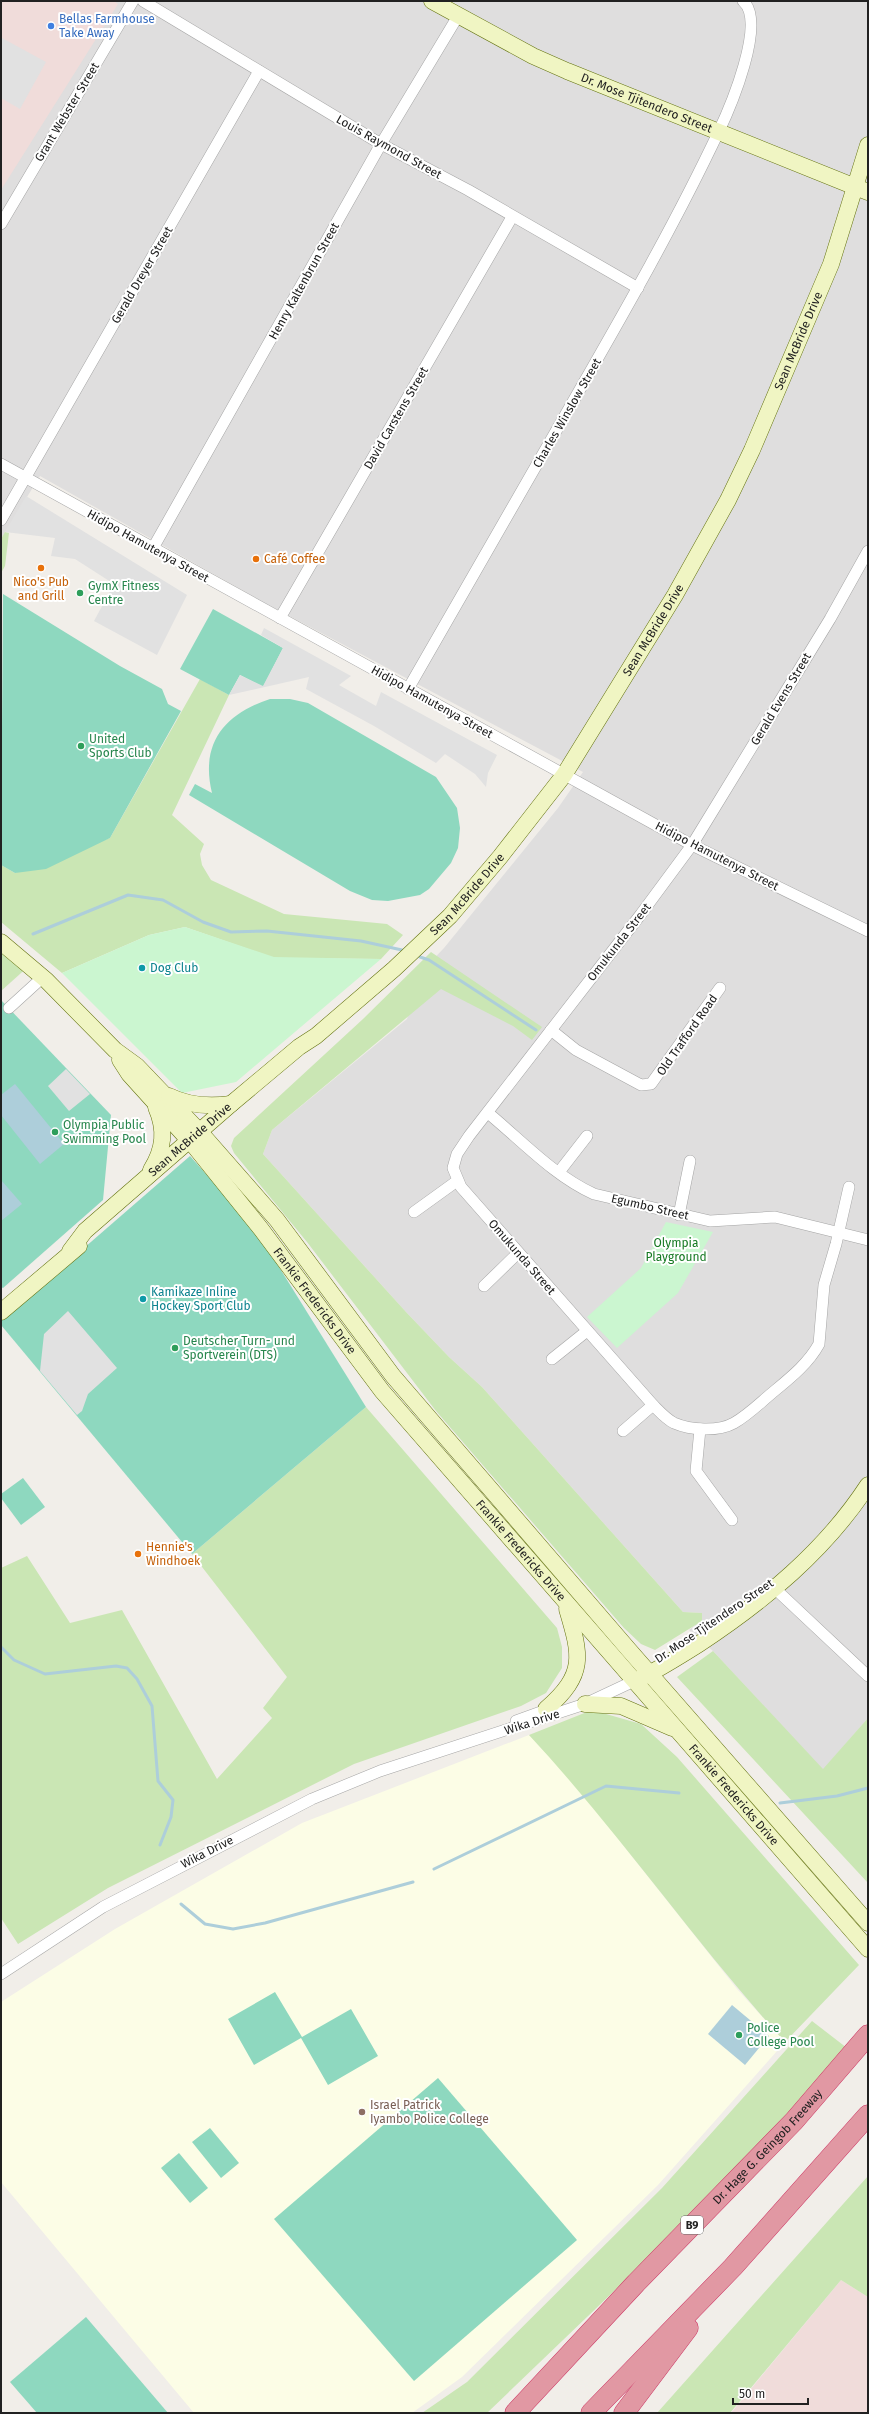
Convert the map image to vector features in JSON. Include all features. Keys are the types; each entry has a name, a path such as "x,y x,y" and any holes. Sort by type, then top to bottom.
{"highway":[{"name":"Dr. Hage G. Geingob Freeway","path":"515,2413 588,2334 794,2121 868,2035"},
{"path":"591,2413 733,2267 868,2115"},
{"path":"624,2413 733,2267"},
{"path":"500,2413 588,2334"}],"main road":[{"name":"Dr. Mose Tjitendero Street","path":"432,1 533,56 631,98 862,190"},
{"name":"Sean McBride Drive","path":"1,1312 70,1251 86,1241 198,1139 231,1104 299,1047 316,1036 394,970 450,916 500,857 564,775 675,595 728,500 809,319 862,190 868,145"},
{"path":"1,942 43,977 115,1050 137,1066 166,1095 198,1139"},
{"name":"Sean McBride Drive","path":"70,1251 85,1231 148,1177 304,1054 316,1036"},
{"path":"115,1050 129,1074 150,1096 198,1139"},
{"path":"166,1095 194,1104 215,1106 231,1104"},
{"path":"148,1177 156,1162 163,1142 160,1118 150,1096"},
{"name":"Frankie Fredericks Drive","path":"198,1139 261,1229 382,1391 566,1605 632,1678 868,1949"},
{"name":"Frankie Fredericks Drive","path":"198,1139 277,1220 392,1376 647,1671 868,1923"},
{"name":"Dr. Mose Tjitendero Street","path":"632,1678 647,1671 773,1586 799,1565 834,1532 868,1485"},
{"path":"546,1709 569,1685 578,1661 578,1646 566,1605"},
{"path":"585,1704 621,1706 678,1731"}],"street":[{"name":"Grant Webster Street","path":"1,224 133,1"},
{"name":"Louis Raymond Street","path":"143,1 381,144 468,190 512,218 638,288"},
{"name":"Charles Winslow Street","path":"408,689 638,288 718,132 737,86 751,33 751,14 743,1"},
{"name":"Henry Kaltenbrun Street","path":"153,548 381,144 458,16"},
{"name":"Gerald Dreyer Street","path":"1,520 260,71"},
{"name":"David Carstens Street","path":"280,618 512,218"},
{"name":"Hidipo Hamutenya Street","path":"1,464 692,845 868,930"},
{"name":"Gerald Evens Street","path":"692,845 830,619 868,551"},
{"name":"Omukunda Street","path":"692,845 454,1158 453,1168 457,1181 518,1253 653,1405 673,1423 700,1429 732,1424 788,1380 814,1352 819,1344 824,1285 838,1233"},
{"path":"9,1008 43,977"},
{"name":"Old Trafford Road","path":"551,1030 583,1054 641,1085 651,1084 720,988"},
{"name":"Egumbo Street","path":"488,1113 559,1172 582,1188 594,1194 710,1221 775,1217 868,1240"},
{"path":"559,1172 587,1136"},
{"path":"679,1215 690,1161"},
{"path":"414,1212 457,1181"},
{"path":"838,1233 849,1186"},
{"path":"484,1286 518,1253"},
{"path":"552,1359 587,1331"},
{"path":"622,1431 653,1405"},
{"path":"700,1429 696,1472 732,1520"},
{"path":"773,1586 817,1626 868,1676"},
{"name":"Wika Drive","path":"1,1974 102,1908 171,1870 312,1799 426,1756 585,1704 632,1678"},
{"name":"Wika Drive","path":"426,1756 453,1743 632,1678"}],"shaded area":[{"path":"1,1 868,1 868,1718 823,1770 713,1651 689,1630 701,1621 702,1613 683,1612 482,1387 449,1357 406,1312 263,1154 272,1130 407,1019 422,971 444,948 558,808 583,772 263,602 40,476 1,539"},
{"path":"1,1 114,1 118,4 1,190"},
{"path":"2,38 46,62 20,109 1,98"},
{"path":"26,496 187,595 157,655 94,621 114,584 75,559 51,556 55,538 5,532"},
{"path":"264,628 351,676 339,685 376,706 381,692 497,755 488,773 486,787 475,774 445,754 436,763 374,726 306,689 309,677 229,695 240,675 263,686 283,648 261,635"},
{"path":"66,1069 90,1094 69,1111 48,1086"},
{"path":"68,1311 117,1368 88,1394 82,1411 77,1415 40,1371 44,1334"},
{"name":"Israel Patrick Iyambo Police College","path":"529,1735 573,1782 737,1989 785,2042 658,2185 462,2377 412,2413 194,2413 1,2182 1,2002 115,1929 302,1823"},
{"path":"841,2280 868,2297 868,2413 731,2413"}],"green space":[{"path":"5,532 9,533 5,566 1,573 1,539"},
{"name":"United Sports Club","path":"3,594 120,666 162,689 168,704 181,711 110,838 46,869 15,873 1,865"},
{"path":"213,609 283,648 263,687 240,675 229,695 180,669"},
{"path":"200,679 229,695 172,815 204,844 200,854 202,865 211,880 284,914 387,924 403,935 381,959 274,958 185,927 149,935 62,973 1,922 1,865 15,873 110,838"},
{"path":"270,699 290,699 308,703 436,777 457,808 460,828 458,848 451,863 429,889 420,895 388,901 372,900 350,891 189,795 195,784 212,793 209,776 213,746 219,733 228,722 254,705"},
{"path":"185,927 274,957 381,959 236,1082 182,1093 62,973 149,935"},
{"path":"1,942 30,965 1,991"},
{"path":"431,952 542,1027 532,1040 513,1026 441,989 272,1130 263,1154 406,1312 449,1357 482,1387 683,1612 702,1613 702,1621 655,1650 641,1644 624,1628 436,1411 307,1242 234,1153 231,1146 234,1138 363,1019"},
{"name":"Olympia Public Swimming Pool","path":"1,1000 111,1115 103,1200 3,1288 1,1287"},
{"name":"Deutscher Turn- und Sportverein (DTS)","path":"190,1156 256,1230 366,1407 192,1554 1,1325 1,1320"},
{"name":"Olympia Playground","path":"666,1222 713,1232 678,1293 617,1348 587,1317 641,1268"},
{"path":"366,1407 557,1628 562,1647 562,1668 546,1693 521,1706 354,1764 108,1888 18,1944 1,1918 1,1568 27,1556 70,1623 122,1610 217,1779 272,1718 263,1708 287,1677 192,1554"},
{"path":"23,1478 45,1507 21,1525 1,1498 1,1494"},
{"path":"713,1651 823,1769 868,1718 868,1883 677,1677"},
{"path":"592,1710 641,1724 677,1757 859,1965 785,2042 720,1966 595,1810 529,1735"},
{"path":"275,1992 302,2037 351,2009 378,2056 328,2085 301,2038 254,2065 228,2019"},
{"path":"812,2021 847,2048 788,2119 636,2270 487,2413 422,2413 467,2382 662,2188"},
{"path":"438,2078 577,2240 414,2381 274,2219"},
{"path":"210,2128 239,2163 221,2178 192,2142"},
{"path":"179,2153 208,2188 190,2203 161,2168"},
{"path":"868,2176 868,2297 841,2280 730,2413 657,2413"},
{"path":"86,2317 168,2413 37,2413 10,2382"}],"water":[{"path":"15,1084 64,1144 40,1164 1,1115 1,1095"},
{"path":"1,1180 22,1204 1,1221"},
{"name":"Police College Pool","path":"732,2005 769,2036 745,2065 708,2034"}],"waterway":[{"path":"33,934 128,895 163,900 203,922 231,932 267,931 361,941 402,950"},
{"path":"420,957 429,960 536,1030"},
{"path":"1,1647 14,1660 45,1674 116,1666 127,1668 137,1679 152,1706 158,1781 173,1800 171,1817 160,1845"},
{"path":"434,1869 606,1786 679,1793"},
{"path":"780,1803 837,1796 868,1788"},
{"path":"181,1904 205,1924 233,1929 265,1923 413,1882"}],"place":[{"name":"Bellas Farmhouse Take Away","path":"51,26"},
{"name":"Café Coffee","path":"256,559"},
{"name":"Nico's Pub and Grill","path":"41,568"},
{"name":"GymX Fitness Centre","path":"80,593"},
{"name":"United Sports Club","path":"81,746"},
{"name":"Dog Club","path":"142,968"},
{"name":"Olympia Public Swimming Pool","path":"55,1132"},
{"name":"Kamikaze Inline Hockey Sport Club","path":"143,1299"},
{"name":"Deutscher Turn- und Sportverein (DTS)","path":"175,1348"},
{"name":"Hennie's Windhoek","path":"138,1554"},
{"name":"Police College Pool","path":"739,2035"},
{"name":"Israel Patrick Iyambo Police College","path":"362,2112"}]}
